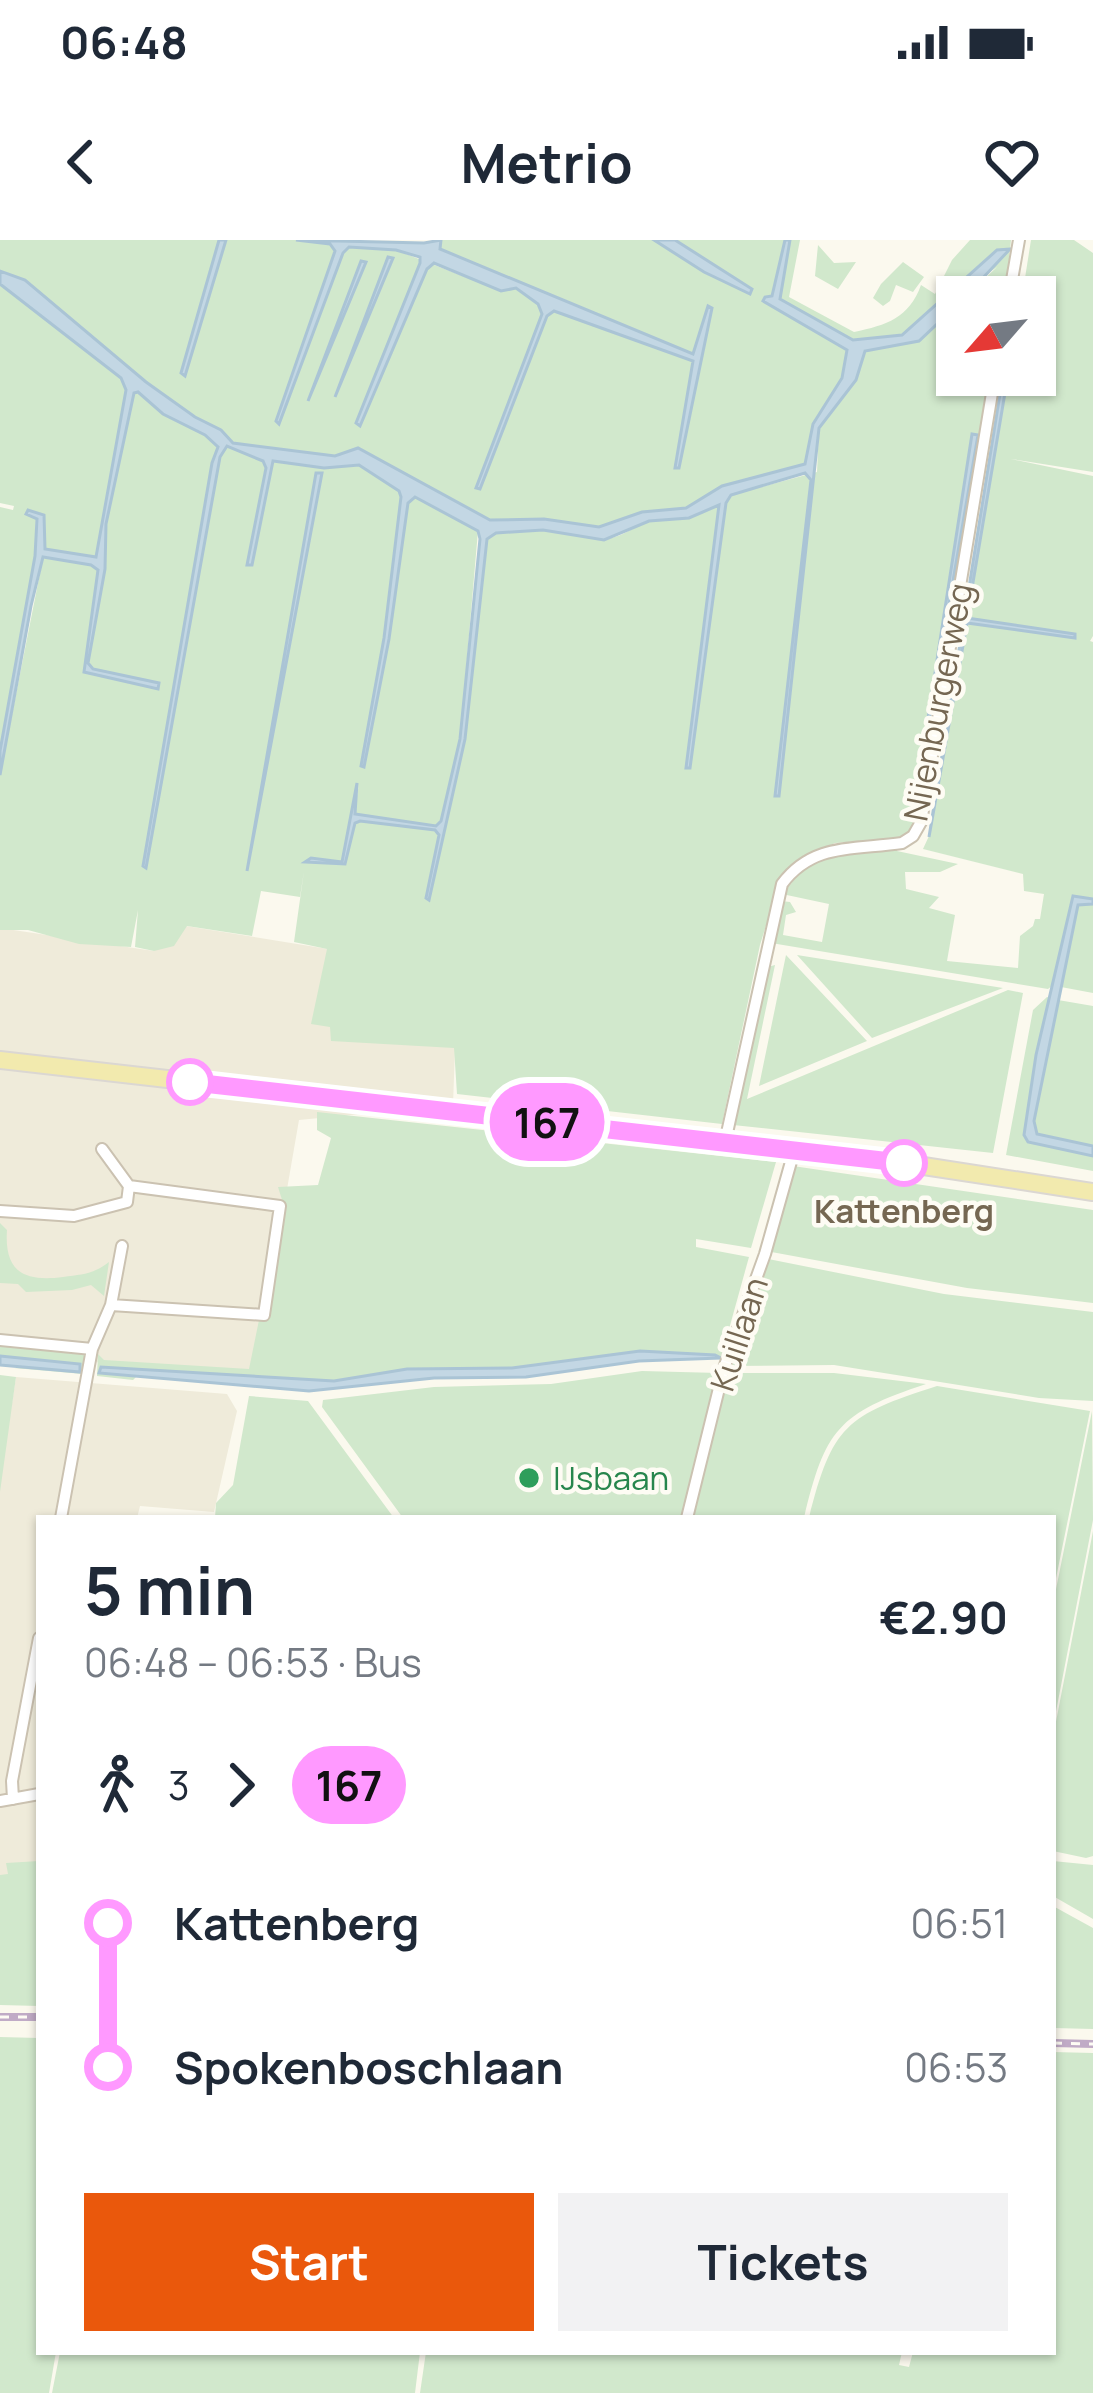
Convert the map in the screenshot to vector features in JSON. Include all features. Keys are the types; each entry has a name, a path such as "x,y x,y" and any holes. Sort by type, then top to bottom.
{"main road":[{"path":"0,1060 725,1142 794,1157 904,1163 1093,1192"}],"street":[{"path":"1013,276 1019,240"},
{"name":"Nijenburgerweg","path":"725,1142 782,884 809,857 826,850 902,843 913,836 920,821 991,396"},
{"path":"0,1211 74,1216 128,1202 129,1186 102,1149"},
{"name":"Kuillaan","path":"688,1515 724,1368 794,1157"},
{"path":"111,1305 264,1315 280,1206 129,1186"},
{"path":"62,1515 92,1349 111,1305 122,1246"},
{"path":"0,1340 92,1349"},
{"path":"36,1654 6,1800 36,1795"}],"shaded area":[{"path":"186,926 328,949 455,1048 453,1105 299,1120 255,1374 0,1355 0,928 154,951"},
{"path":"16,1377 227,1394 237,1411 214,1512 140,1506 138,1515 36,1515 36,2004 0,2003 0,1480"}],"green space":[{"path":"0,240 296,240 396,250 501,291 512,282 439,249 441,240 654,240 704,272 752,289 675,240 785,240 772,297 763,301 847,349 842,378 813,424 805,464 722,486 686,508 642,512 599,527 544,519 490,520 358,449 335,456 232,443 221,430 146,382 25,280 0,271"},
{"path":"790,240 800,240 789,297 854,332 895,318 910,305 921,285 936,292 936,311 902,335 853,341 780,299"},
{"path":"970,240 1011,240 1007,276 987,276 997,267 984,276 944,276"},
{"path":"1031,240 1074,240 1093,253 1093,472 1011,459 1093,476 1093,899 1074,896 1053,985 1048,989 771,943 781,901 790,902 796,912 786,915 783,935 822,942 829,904 782,894 813,858 897,847 897,851 958,864 940,872 905,872 906,889 939,897 929,908 955,915 947,961 1018,968 1020,936 1040,919 1044,894 1024,891 1023,874 923,849 967,622 1075,637 967,619 1004,396 1056,396 1056,276 1025,276"},
{"path":"818,245 834,263 856,262 838,289 815,276"},
{"path":"903,262 924,277 913,292 896,285 883,306 873,298"},
{"path":"0,284 121,378 126,390 96,558 45,549 44,515 27,514 36,518 35,556 0,751 0,507 13,510 14,506 0,503"},
{"path":"936,325 936,396 988,396 912,829 901,838 835,843 809,855 777,890 760,945 722,1124 457,1094 454,1048 331,1041 330,1027 311,1024 327,949 294,942 304,871 300,897 261,891 252,936 187,926 174,946 154,951 135,947 138,910 131,947 79,944 28,930 0,930 0,775 43,558 92,565 98,570 84,672 158,688 158,683 93,669 88,663 105,569 106,524 134,393 138,391 163,414 205,435 218,447 143,866 220,457 227,446 264,461 324,468 359,465 478,531 460,739 441,821 437,826 354,814 359,784 342,862 311,858 308,863 344,864 355,823 360,821 435,830 439,835 429,899 465,739 487,538 528,530 613,538 652,521 705,512 731,495 817,472 819,428 856,380 864,351 919,341"},
{"path":"1078,904 1093,904 1093,993 1061,987"},
{"path":"786,955 867,1041 759,1086"},
{"path":"797,955 1003,988 872,1038"},
{"path":"775,965 747,1099 1008,990 1023,993 993,1153 733,1125 764,968"},
{"path":"1047,997 1024,1135 1028,1142 1093,1156 1093,1171 1006,1155 1033,1010"},
{"path":"1058,1000 1093,1006 1093,1146 1036,1134 1034,1121"},
{"path":"317,1112 776,1162 751,1248 696,1239 696,1247 749,1257 721,1358 640,1351 512,1368 406,1369 334,1381 102,1368 99,1373 136,1377 97,1376 98,1354 104,1360 249,1369 283,1203 278,1187 318,1185 331,1138 317,1130"},
{"path":"786,1165 1093,1210 1093,1303 967,1288 760,1250"},
{"path":"0,1223 7,1230 13,1265 27,1275 82,1274 109,1262 104,1296 91,1285 26,1292 18,1284 0,1283"},
{"path":"758,1257 944,1294 1093,1312 1093,1401 1039,1398 834,1365 729,1366"},
{"path":"0,1344 80,1353 86,1356 83,1374 14,1368 80,1365 0,1356"},
{"name":"IJsbaan","path":"642,1371 719,1373 683,1515 401,1515 322,1407 323,1400 434,1387 551,1384"},
{"path":"727,1373 834,1373 926,1384 873,1405 840,1429 820,1464 805,1515 691,1515"},
{"path":"0,1375 16,1377 0,1492"},
{"path":"937,1386 1090,1411 1056,1578 1056,1515 810,1515 836,1443 848,1428 882,1406"},
{"path":"249,1396 308,1401 392,1515 215,1515 216,1503 233,1485"},
{"path":"1092,1411 1093,1520 1056,1711 1056,1589"},
{"path":"1093,1531 1093,1856 1086,1858 1056,1852 1056,1722"},
{"path":"36,1861 36,2006 0,2005 0,1875 8,1874 6,1863"},
{"path":"1056,1861 1093,1865 1093,1919 1056,1898"},
{"path":"1056,1908 1093,1928 1093,2029 1056,2028"},
{"path":"0,2037 36,2038 36,2355 55,2355 49,2393 0,2393"},
{"path":"1056,2052 1093,2053 1093,2393 420,2393 426,2355 901,2355 899,2365 909,2367 912,2355 1056,2355"},
{"path":"59,2355 420,2355 415,2393 52,2393"}],"water":[{"path":"219,240 226,240 185,376 181,373"},
{"path":"296,240 441,240 440,249 693,354 708,306 712,308 679,468 675,468 693,361 554,311 547,316 480,489 476,488 542,314 538,304 516,288 501,291 434,263 427,269 360,426 356,423 420,263 420,257 396,250 349,247 343,253 279,424 276,421 335,251 330,244"},
{"path":"654,240 675,240 752,289 750,294 704,272"},
{"path":"785,240 790,240 780,299 853,340 902,335 936,305 936,325 919,341 865,351 856,380 819,428 779,796 775,796 811,480 805,473 731,495 726,503 690,768 686,768 719,505 689,518 649,521 604,540 543,530 496,533 487,539 465,739 429,900 439,835 435,830 360,821 355,823 345,864 305,862 311,858 342,862 357,783 355,814 436,826 441,821 460,739 480,539 478,531 415,497 408,503 389,639 361,766 384,638 399,491 359,465 324,468 273,461 252,565 247,565 266,468 263,461 227,446 220,457 146,868 218,447 205,435 163,414 138,392 134,393 106,524 105,569 88,663 93,669 159,683 158,689 84,672 98,570 43,557 0,775 0,751 35,556 37,519 26,514 28,510 44,515 45,549 96,557 126,390 121,378 0,284 0,271 25,280 146,382 221,430 233,443 335,456 358,448 490,520 544,519 599,527 642,512 686,508 722,486 805,464 813,424 842,378 847,350 763,301 772,296"},
{"path":"1010,249 985,276 968,276 997,250"},
{"path":"388,257 393,258 335,397"},
{"path":"361,261 366,262 308,401"},
{"path":"1000,396 1004,396 967,618 1075,634 1075,638 967,623 929,837"},
{"path":"972,434 978,435 913,815"},
{"path":"316,473 322,473 247,871"},
{"path":"1073,896 1093,899 1093,904 1078,905 1034,1121 1037,1134 1093,1146 1093,1156 1028,1142 1024,1135 1036,1055"},
{"path":"640,1351 721,1358 309,1391 99,1373 101,1367 334,1381 407,1369 512,1368"},
{"path":"0,1356 80,1364 80,1372 0,1365"}],"railway":[{"path":"0,2017 36,2017"},
{"path":"1056,2043 1093,2044"}],"bus line":[{"name":"167","path":"190,1082 904,1163"}],"place":[{"name":"Kattenberg","path":"904,1163"},
{"name":"IJsbaan","path":"529,1478"}]}
